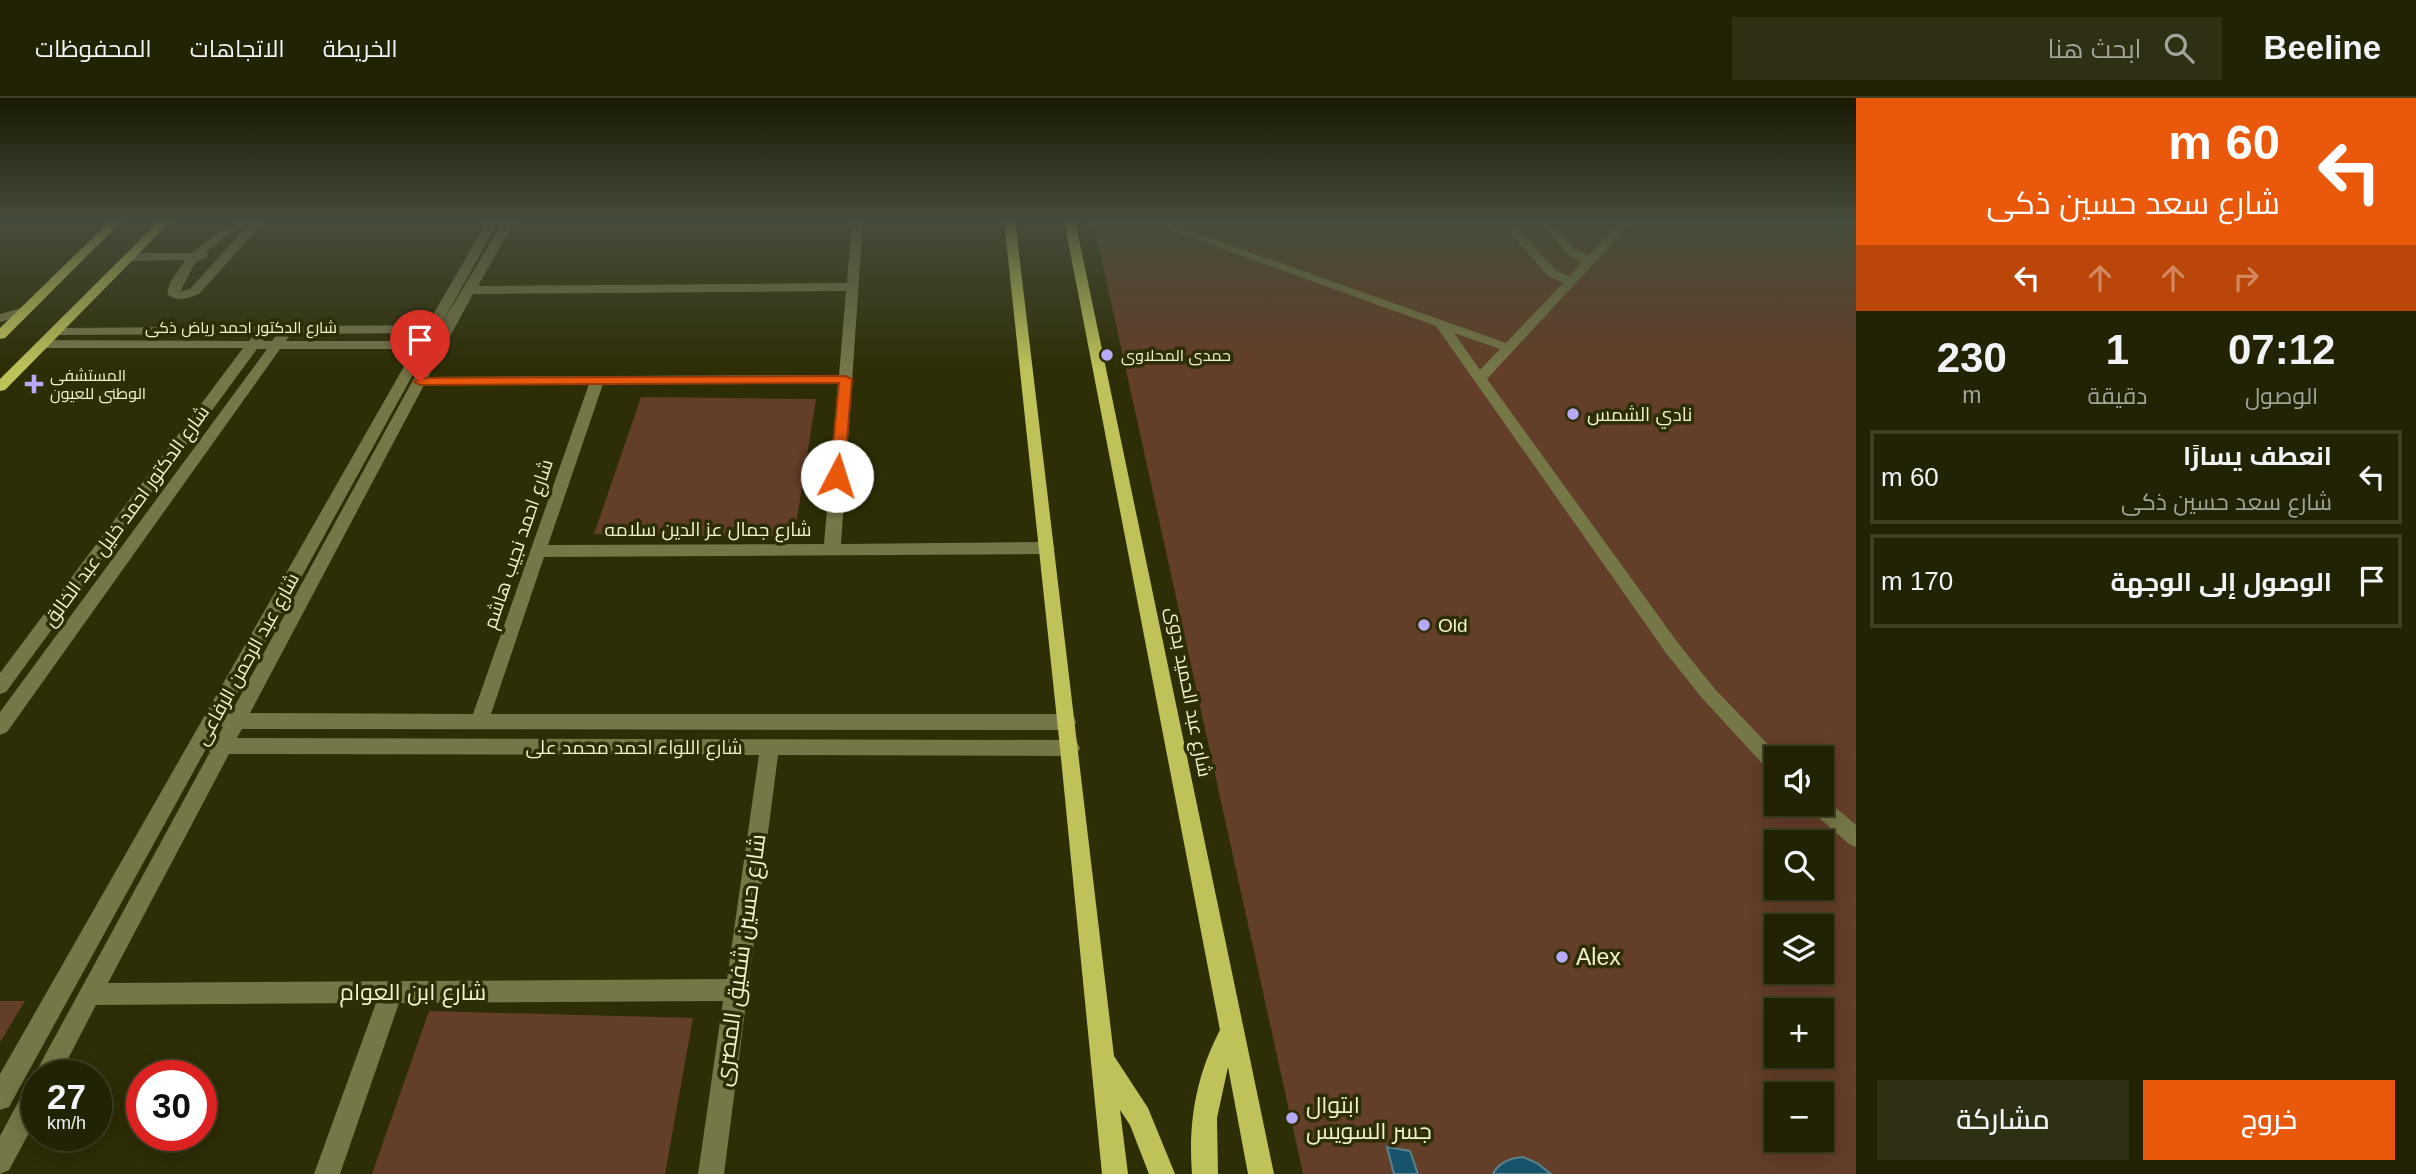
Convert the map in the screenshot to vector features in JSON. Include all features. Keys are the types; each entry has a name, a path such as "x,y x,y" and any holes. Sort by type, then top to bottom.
{"main road":[{"path":"0,335 66,270"},
{"path":"0,387 115,270"},
{"path":"1015,270 1068,722 1115,1174"},
{"name":"شارع عبد الحميد بدوى","path":"1079,270 1261,1174"},
{"path":"1205,1174 1203,1124 1206,1098 1221,1051 1232,1031"},
{"path":"1104,1061 1139,1117 1163,1174"}],"street":[{"path":"186,270 173,294 183,296 195,291 213,270"},
{"name":"شارع عبد الرحمن الرفاعى","path":"0,1098 212,721 435,337 468,270"},
{"name":"شارع عبد الرحمن الرفاعى","path":"55,1060 420,382 435,337 470,290 481,270"},
{"path":"832,549 854,270"},
{"path":"1291,270 1509,348"},
{"path":"1549,270 1571,282"},
{"path":"1481,377 1582,270"},
{"path":"470,290 853,288"},
{"path":"0,318 25,311"},
{"path":"1440,323 1672,648 1708,693 1764,752"},
{"name":"شارع الدكتور احمد خليل عبد الخالق","path":"0,687 262,331"},
{"name":"شارع الدكتور احمد رياض ذكى","path":"53,332 286,331 435,337"},
{"name":"شارع الدكتور احمد خليل عبد الخالق","path":"0,727 286,331"},
{"name":"شارع الدكتور احمد رياض ذكى","path":"42,344 276,345 435,337"},
{"path":"420,382 845,379"},
{"name":"شارع احمد نجيب هاشم","path":"479,722 597,381"},
{"name":"شارع جمال عز الدين سلامه","path":"538,551 1047,548"},
{"name":"شارع اللواء احمد محمد على","path":"212,721 1068,722"},
{"name":"شارع اللواء احمد محمد على","path":"198,746 1070,748"},
{"name":"شارع حسين شفيق المصرى","path":"711,1174 770,747"},
{"path":"1831,816 1856,838"},
{"name":"شارع ابن العوام","path":"90,994 736,990"},
{"path":"327,1174 391,992"},
{"path":"0,1161 21,1122"}],"shaded area":[{"path":"1104,270 1856,270 1856,1174 1303,1174"},
{"path":"641,397 816,399 794,537 594,534"},
{"path":"0,1001 25,1001 0,1042"},
{"path":"429,1011 693,1018 665,1174 372,1174"}],"water":[{"path":"1387,1147 1410,1151 1418,1174 1394,1174"},
{"path":"1523,1157 1537,1163 1551,1174 1493,1174 1505,1161"}],"place":[{"name":"حمدى المحلاوى","path":"1107,355"},
{"name":"المستشفى الوطنى للعيون","path":"34,384"},
{"name":"نادي الشمس","path":"1573,414"},
{"name":"Old","path":"1424,625"},
{"name":"Alex","path":"1562,957"},
{"name":"ابتوال جسر السويس","path":"1292,1118"}],"route":[{"path":"420,382 845,379 837,476"}]}
